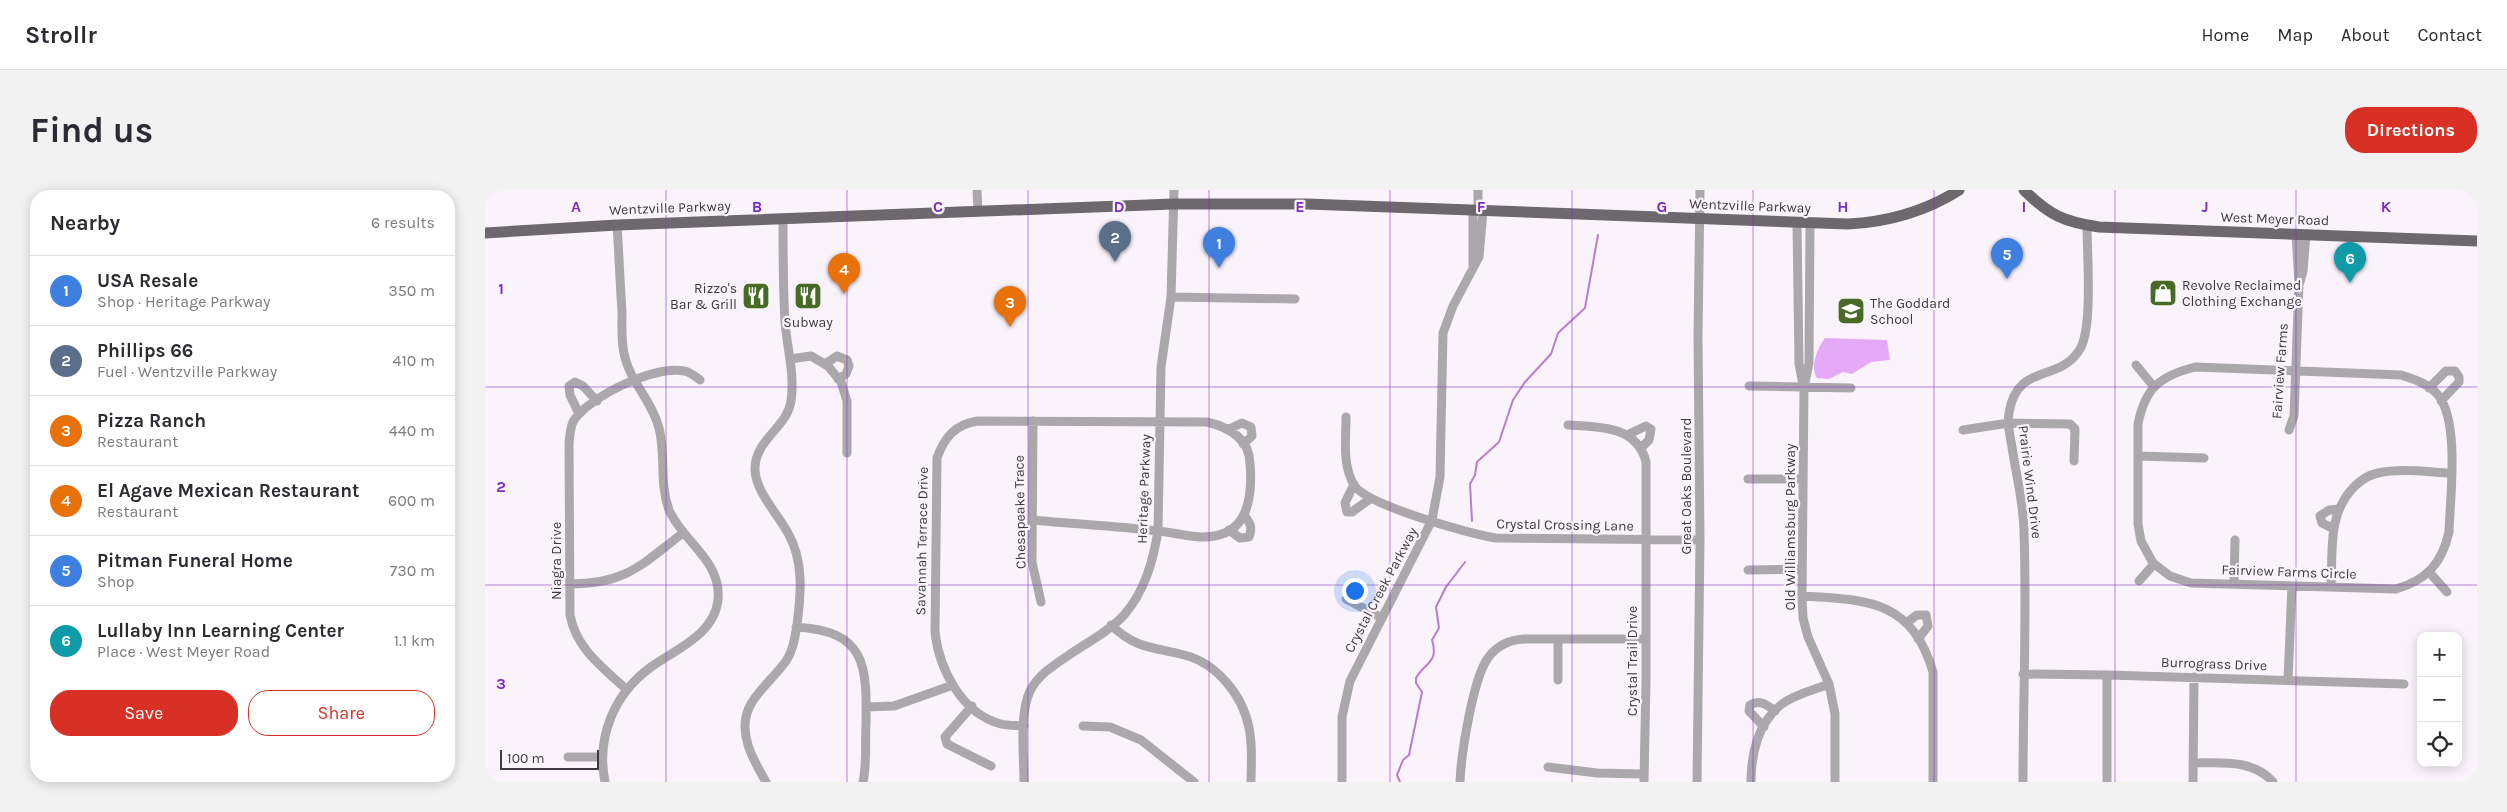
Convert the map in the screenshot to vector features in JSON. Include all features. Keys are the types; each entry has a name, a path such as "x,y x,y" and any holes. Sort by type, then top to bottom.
{"main road":[{"name":"Wentzville Parkway","path":"485,232 617,225 1173,204 1307,204 1699,220 1848,224 1884,220 1928,207 1959,190"},
{"name":"West Meyer Road","path":"2023,191 2057,218 2087,225 2137,230 2477,241"}],"street":[{"path":"977,190 978,211"},
{"name":"Heritage Parkway","path":"1024,782 1025,709 1030,692 1040,677 1123,616 1146,580 1154,556 1158,531 1162,358 1171,296 1174,190"},
{"name":"Crystal Creek Parkway","path":"1342,782 1342,724 1347,692 1361,656 1416,556 1432,520 1440,477 1443,333 1453,306 1479,257 1481,248 1478,190"},
{"name":"Great Oaks Boulevard","path":"1697,782 1700,540 1700,190"},
{"path":"766,782 747,744 745,721 754,696 787,660 793,646 800,593 798,560 788,533 757,484 755,471 755,459 760,448 784,418 791,402 790,359 785,324 783,220"},
{"name":"Old Williamsburg Parkway","path":"1797,223 1799,364 1804,388"},
{"name":"Old Williamsburg Parkway","path":"1810,224 1809,363 1804,388 1802,596 1803,618 1808,637 1829,684 1835,714 1835,782"},
{"path":"605,782 601,757 610,719 626,689 650,667 698,636 711,622 718,601 717,582 709,562 683,533 669,510 663,487 659,428 650,404 634,379 624,353 617,225"},
{"name":"Prairie Wind Drive","path":"2023,782 2024,531 2009,423 2011,404 2025,380 2059,368 2071,361 2080,349 2085,335 2086,318 2087,225"},
{"name":"Fairview Farms","path":"2289,430 2294,416 2301,234"},
{"path":"1797,286 1810,286"},
{"path":"1171,296 1295,299"},
{"path":"790,359 811,356 825,364 839,379 847,402 847,453"},
{"path":"825,364 837,356 847,360 849,366 846,374 839,379"},
{"path":"2136,365 2154,386"},
{"name":"Fairview Farms Circle","path":"2195,367 2401,374 2421,382 2441,401 2451,426 2449,532 2445,549 2437,565 2409,585 2396,589 2191,583 2170,576 2154,564 2141,542 2138,524 2138,456 2141,411 2145,398 2154,386 2175,372 2195,367"},
{"path":"597,400 583,386 575,382 569,386 570,395 579,414 585,407 597,400 634,379 651,373 685,370 700,380"},
{"path":"2429,388 2446,372 2455,371 2457,373 2459,382 2441,401"},
{"path":"1749,386 1851,388"},
{"name":"Niagra Drive","path":"579,414 573,422 569,443 571,622 582,647 626,689"},
{"path":"1346,417 1346,463 1353,484 1370,499 1352,512 1347,512 1345,503 1353,484"},
{"name":"Savannah Terrace Drive","path":"1025,726 1001,724 987,718 953,685 942,664 935,632 937,458 945,438 952,431 974,421 1160,423"},
{"name":"Chesapeake Trace","path":"1033,421 1032,562 1041,602"},
{"path":"1033,520 1158,531 1205,538 1229,530 1244,515 1249,506 1250,462 1243,444 1229,429 1207,422 1160,423"},
{"path":"1229,429 1242,423 1251,427 1252,436 1243,444"},
{"path":"1963,430 2009,423 2074,425 2074,461"},
{"path":"1567,425 1605,427 1627,435 1641,448 1649,440 1651,429 1646,426 1627,435"},
{"name":"Crystal Trail Drive","path":"1641,448 1647,470 1644,778"},
{"path":"2138,456 2204,458"},
{"path":"2331,587 2334,529 2339,509 2344,497 2361,480 2375,473 2394,471 2451,473"},
{"path":"1748,479 1803,479"},
{"name":"Crystal Crossing Lane","path":"1370,499 1475,534 1496,538 1700,540"},
{"path":"2334,529 2322,523 2320,516 2329,510 2339,509"},
{"path":"1229,530 1240,538 1249,537 1252,531 1251,524 1244,515"},
{"path":"570,584 596,584 616,579 635,570 683,533"},
{"path":"2234,584 2235,540"},
{"path":"2139,581 2154,564"},
{"path":"1748,570 1803,569"},
{"path":"2429,572 2447,592"},
{"path":"2288,680 2292,586"},
{"path":"1802,596 1870,602 1893,612 1906,623 1918,639 1929,657 1933,672 1933,782"},
{"path":"1346,599 1381,618"},
{"path":"1906,623 1917,615 1926,614 1928,626 1918,639"},
{"path":"1111,625 1126,639 1187,656 1205,664 1221,676 1245,708 1250,730 1251,782"},
{"path":"796,626 832,633 845,639 857,653 864,668 867,687 863,782"},
{"path":"1460,782 1464,742 1479,677 1486,660 1497,648 1507,642 1524,639 1646,639"},
{"path":"1557,639 1558,680"},
{"name":"Burrograss Drive","path":"2023,674 2404,684"},
{"path":"2107,675 2107,782"},
{"path":"2193,782 2194,677"},
{"path":"1751,782 1751,763 1755,746 1764,727 1775,711 1789,700 1829,684"},
{"path":"866,708 894,706 953,685"},
{"path":"1764,727 1749,710 1750,705 1755,702 1761,702 1775,711"},
{"path":"973,706 945,737 947,744 991,766"},
{"path":"1083,726 1110,727 1141,740 1195,782"},
{"path":"568,757 601,757"},
{"path":"2193,763 2238,764 2254,768 2267,775 2273,782"},
{"path":"1548,768 1644,778"}],"shaded area":[{"path":"1825,338 1887,340 1890,360 1871,362 1852,374 1843,372 1829,379 1817,378 1814,368 1815,358"}],"waterway":[{"path":"1472,521 1470,484 1475,475 1477,462 1499,442 1513,400 1525,382 1551,354 1558,333 1585,308 1598,235"},
{"path":"1400,782 1397,775 1403,760 1409,755 1422,692 1416,683 1416,678 1430,662 1434,653 1432,640 1439,628 1436,607 1446,587 1465,562"}],"place":[{"name":"Phillips 66","path":"1115,262"},
{"name":"USA Resale","path":"1219,268"},
{"name":"Pitman Funeral Home","path":"2007,279"},
{"name":"Lullaby Inn Learning Center","path":"2350,283"},
{"name":"Revolve Reclaimed Clothing Exchange","path":"2163,293"},
{"name":"El Agave Mexican Restaurant","path":"844,294"},
{"name":"Rizzo's Bar & Grill","path":"756,296"},
{"name":"Subway","path":"808,296"},
{"name":"The Goddard School","path":"1851,311"},
{"name":"Pizza Ranch","path":"1010,327"}]}
